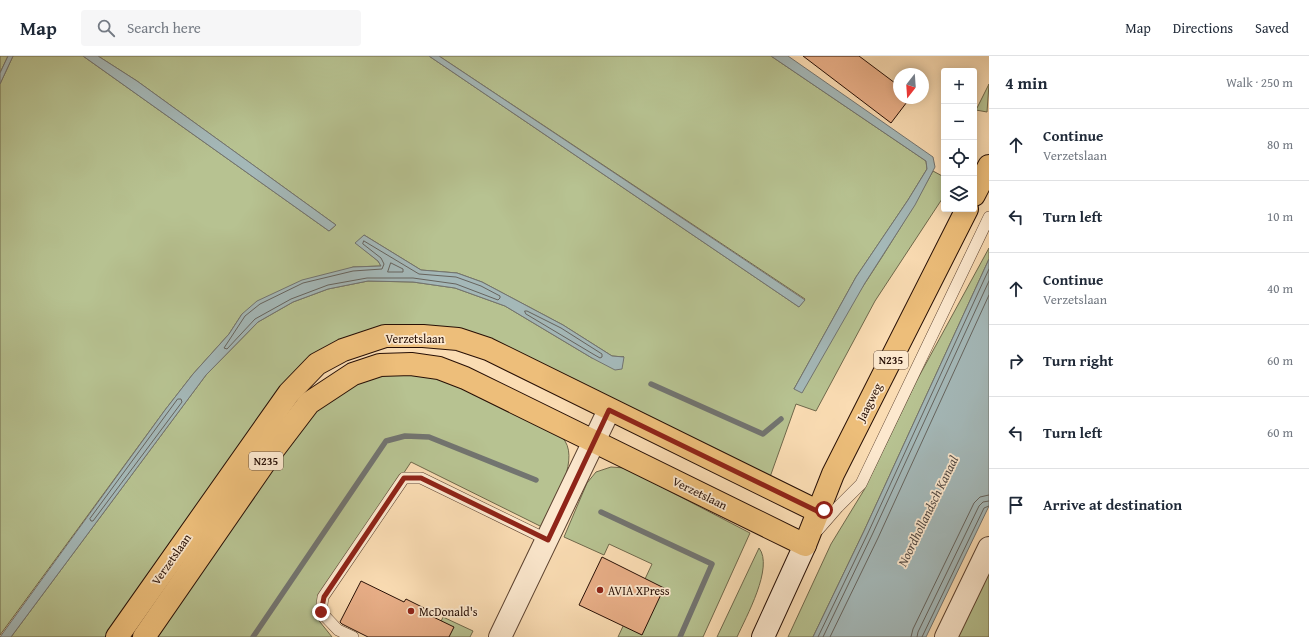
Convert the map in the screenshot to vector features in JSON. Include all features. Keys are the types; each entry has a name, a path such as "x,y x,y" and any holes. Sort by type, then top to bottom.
{"main road":[{"path":"977,189 989,166"},
{"name":"Jaagweg","path":"805,545 828,509 833,474 965,212"},
{"name":"Verzetslaan","path":"116,637 289,393 317,364 343,350 385,336 423,336 458,339 488,349 609,410 828,509"},
{"name":"Verzetslaan","path":"144,637 274,449 309,403 353,374 380,365 411,364 439,368 466,378 805,545"}],"street":[{"path":"500,637 548,540 609,410"},
{"name":"Jaagweg","path":"763,637 805,545"},
{"path":"946,637 989,548"}],"lane":[{"name":"Jaagweg","path":"828,509 861,484 989,217"},
{"path":"353,637 338,630 321,612 324,597 404,478 421,478 548,540"}],"green space":[{"path":"0,56 8,56 0,73"},
{"path":"13,56 83,56 329,231 336,225 137,81 98,56 429,56 799,307 805,299 439,56 771,56 926,161 927,169 856,277 794,389 884,254 933,171 941,175 941,201 875,301 816,411 796,404 770,477 505,349 386,328 305,364 279,388 105,637 11,637 206,375 258,322 293,302 328,289 368,281 413,282 455,288 505,306 592,358 624,357 612,356 563,325 482,282 457,273 421,270 364,235 356,243 378,261 381,266 353,267 242,314 229,334 193,374 165,410 0,635 0,84"},
{"path":"989,84 987,112 977,110"},
{"path":"989,248 989,259 864,531 813,637 788,637 831,544 864,490 917,380"},
{"path":"391,372 441,378 553,431 565,441 569,461 567,473 542,527 411,462 312,612 332,637 154,637 314,409 335,392"},
{"path":"611,467 625,468 750,533 703,637 618,637 652,564 609,544 604,555 564,537 587,483 596,472"},
{"path":"759,548 763,556 761,579 752,605 737,637 717,637"},
{"path":"989,562 989,637 951,637"},
{"path":"443,617 473,631 470,637 434,637"}],"water":[{"path":"8,56 13,56 0,84 0,73"},
{"path":"83,56 98,56 137,81 336,225 329,231"},
{"path":"429,56 439,56 805,300 799,307"},
{"path":"771,56 788,56 933,157 935,167 915,205 865,283 802,393 794,389 856,277 927,169 926,161"},
{"path":"364,235 421,270 457,273 482,282 563,325 612,356 624,357 622,369 615,370 592,358 505,306 455,288 413,282 368,281 328,289 293,302 258,322 206,375 11,637 0,637 165,410 193,374 229,334 242,314 257,301 302,280 353,267 381,266 378,261 355,243"},
{"name":"Noordhollandsch Kanaal","path":"989,259 989,506 926,637 813,637 864,531"}],"building":[{"path":"803,56 859,56 893,82 893,104 905,104 891,123"},
{"path":"602,557 664,588 642,635 579,605"},
{"path":"361,581 404,602 406,599 424,608 423,612 454,627 449,637 368,637 342,624 340,622"}],"waterway":[{"path":"651,384 763,434 781,419"},
{"path":"253,637 386,441 405,436 429,437 536,480"},
{"path":"601,512 712,564 680,637"}],"place":[{"name":"AVIA XPress","path":"600,590"},
{"name":"McDonald's","path":"411,611"}],"route":[{"path":"321,612 324,597 404,478 421,478 548,540 609,410 817,511 824,510"}]}
